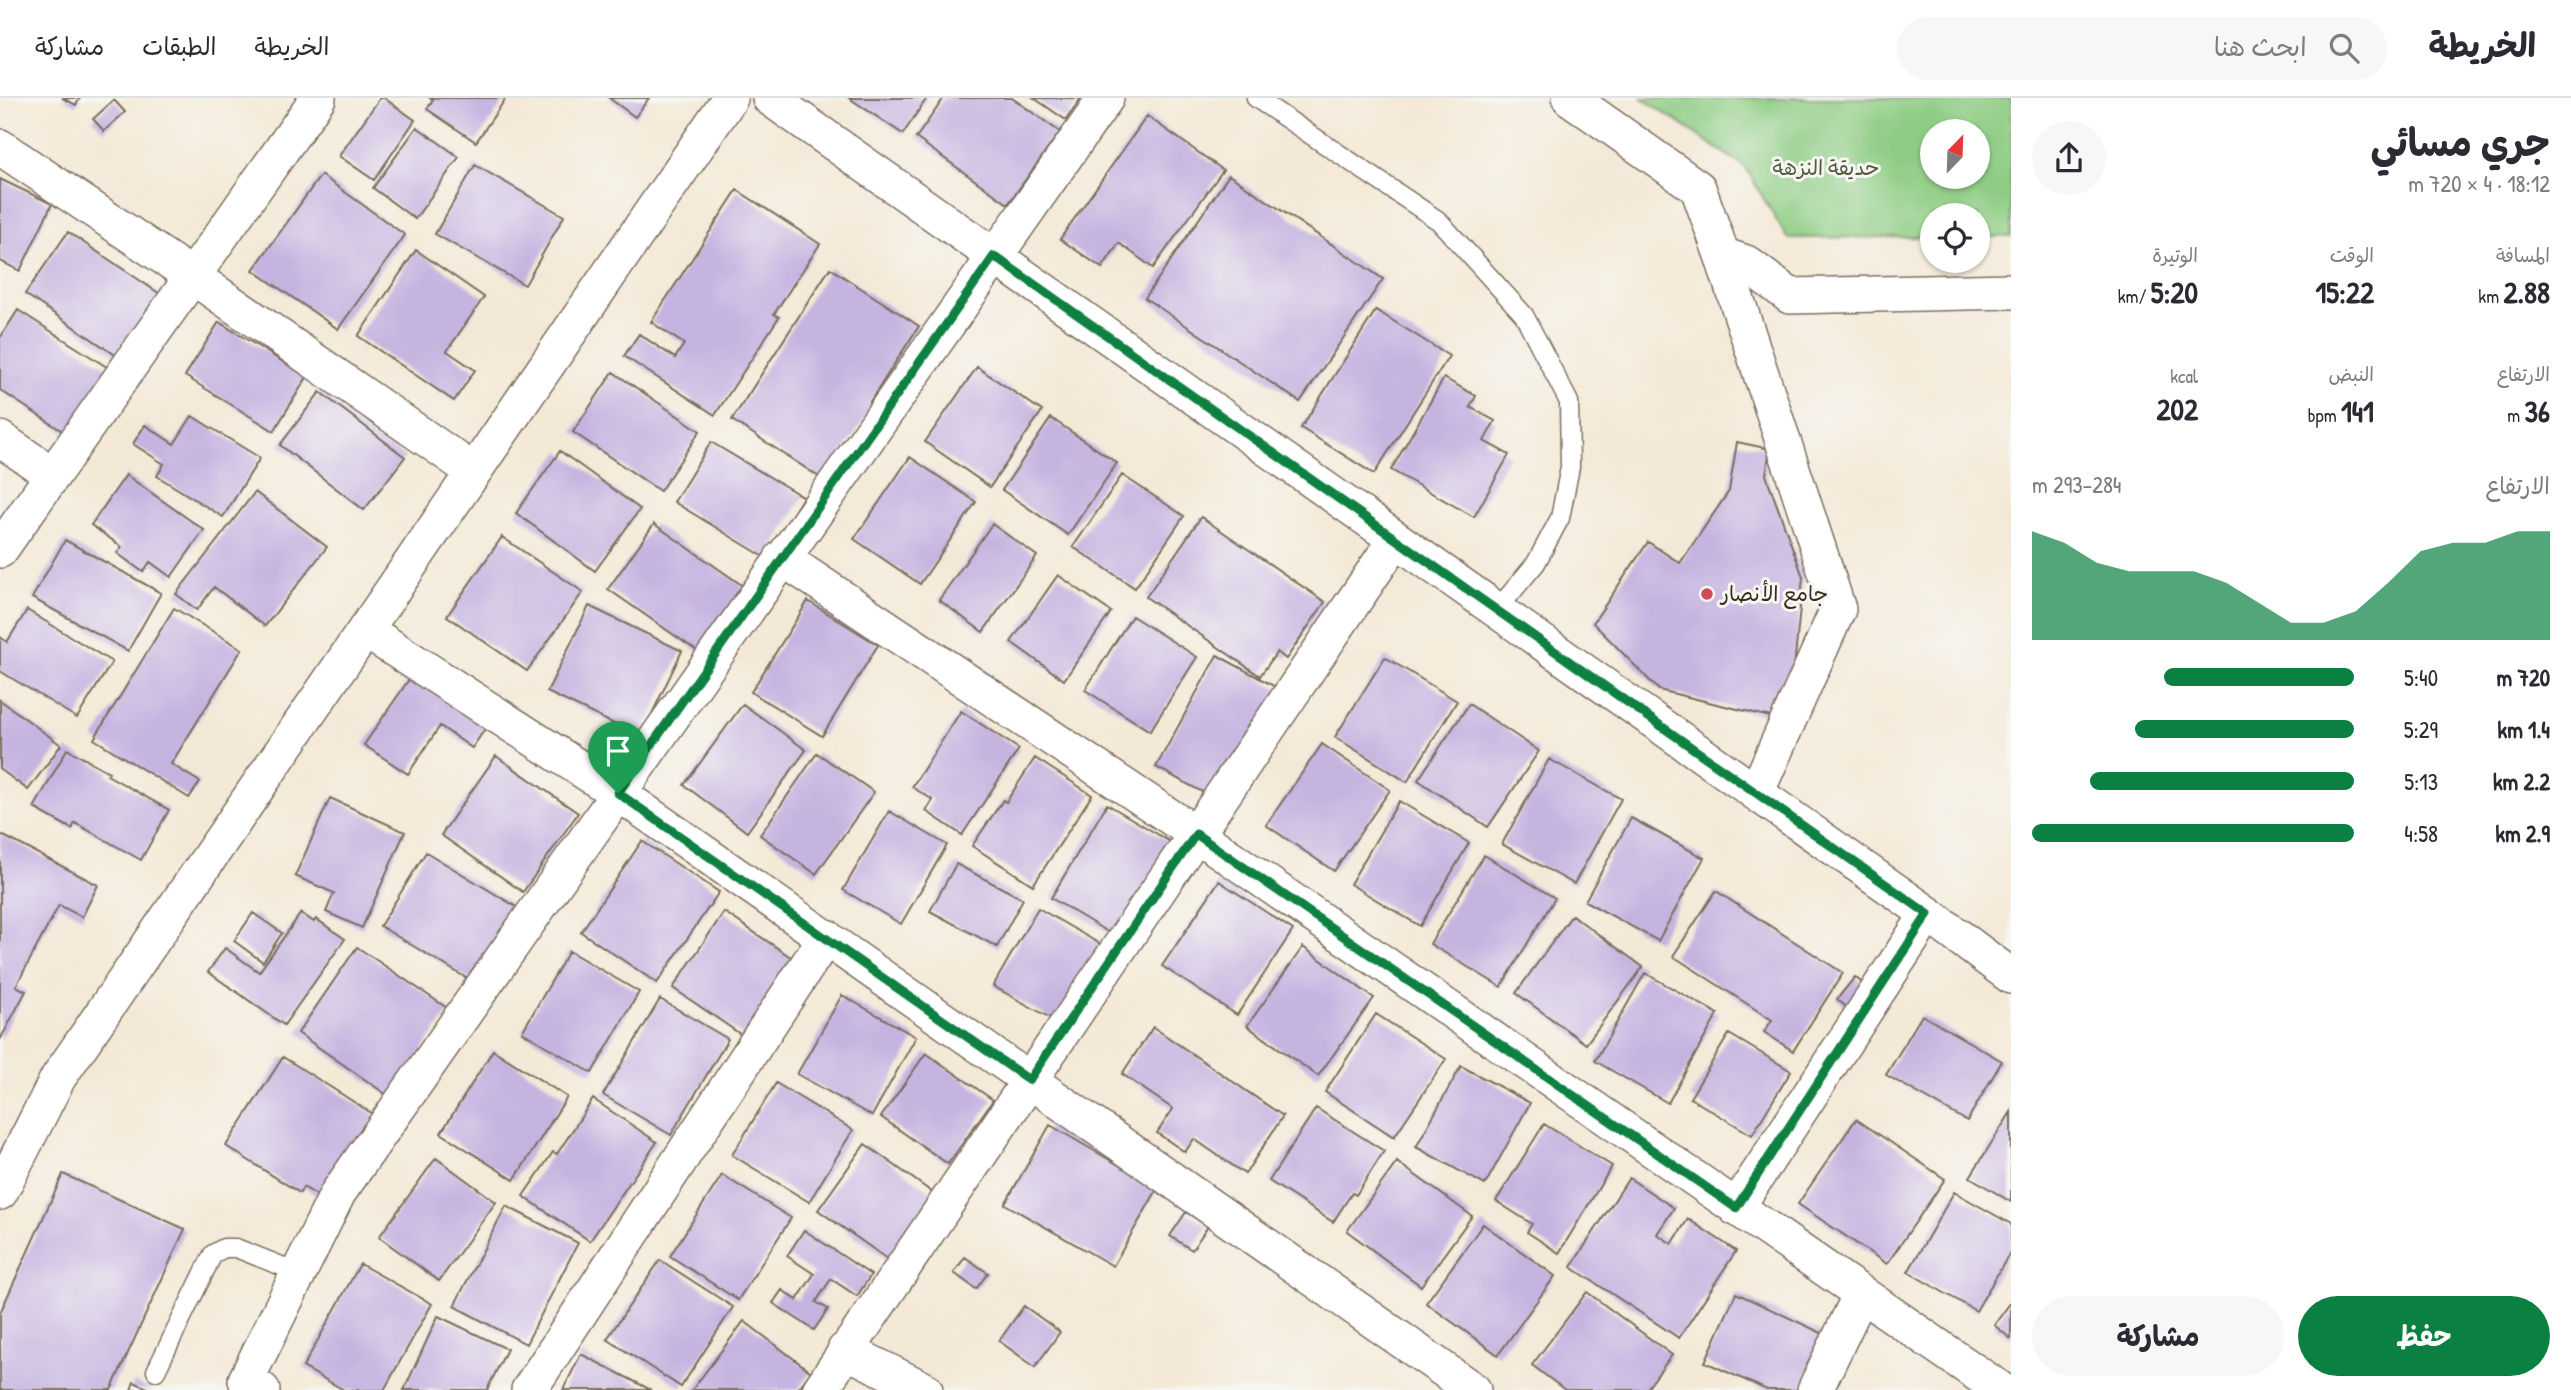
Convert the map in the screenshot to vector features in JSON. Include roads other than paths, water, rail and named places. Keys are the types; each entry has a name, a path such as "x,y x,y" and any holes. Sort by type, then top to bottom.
{"street":[{"path":"0,550 318,98"},
{"path":"0,1192 58,1078 730,98"},
{"path":"770,98 1928,914 2011,976"},
{"path":"262,1390 246,1380 338,1193 1106,98"},
{"path":"1570,98 1698,188 1838,609 1756,793"},
{"path":"0,147 473,471"},
{"path":"1722,256 1746,264 1790,296 2011,290"},
{"path":"0,439 53,475"},
{"path":"820,1390 1396,539"},
{"path":"782,558 1196,834 2001,1390"},
{"path":"365,630 618,793 1473,1390"},
{"path":"1736,1208 1928,914"},
{"path":"530,1390 826,937"},
{"path":"1815,1390 1861,1294"},
{"path":"845,1350 925,1390"}],"lane":[{"path":"1256,98 1439,221 1524,315 1569,402 1570,467 1560,518 1536,563 1497,610"},
{"path":"156,1371 213,1254 223,1248 236,1248 299,1273"}],"place":[{"name":"جامع الأنصار","path":"1707,594"}],"park label":[{"name":"حديقة النزهة","path":"1826,168"}]}
